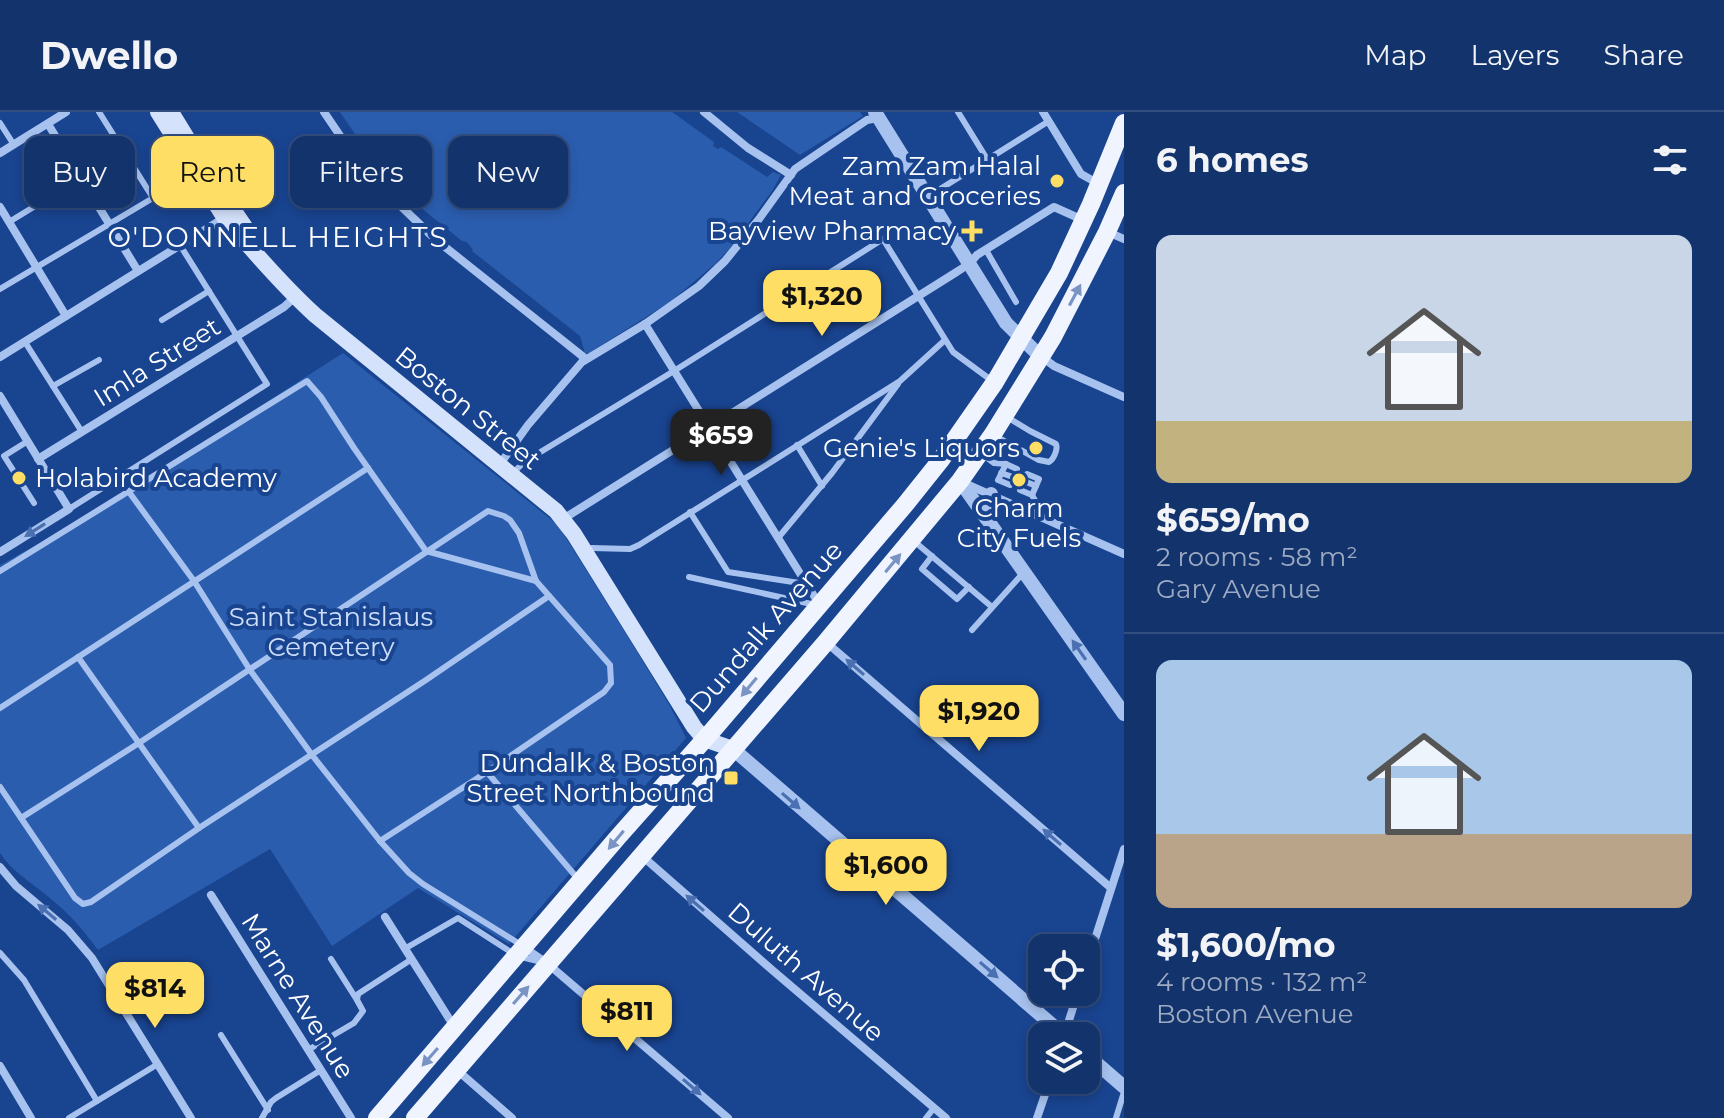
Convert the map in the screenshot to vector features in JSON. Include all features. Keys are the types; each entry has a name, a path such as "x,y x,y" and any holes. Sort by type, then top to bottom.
{"main road":[{"name":"Boston Street","path":"158,112 224,217 295,297 507,464 566,517 592,548 708,735"},
{"name":"Boston Street","path":"171,112 234,211 279,267 331,319 412,389"},
{"name":"Dundalk Avenue","path":"377,1118 931,472 995,382 1059,273 1124,123"},
{"path":"1059,273 1076,259 1124,155"},
{"name":"Dundalk Avenue","path":"415,1118 826,642 960,481 993,434 1070,304 1116,235 1122,205"},
{"name":"Boston Street","path":"566,517 685,715 708,735"},
{"path":"708,735 733,749"}],"street":[{"path":"0,153 66,112"},
{"path":"324,112 380,186 435,239 586,359"},
{"path":"704,112 748,148 791,175"},
{"path":"1043,112 1081,174 1099,184"},
{"path":"507,464 528,425 574,370 586,359 645,324 699,286 725,261 795,169 876,115 1006,323 1054,366 1124,397"},
{"path":"48,124 55,136"},
{"path":"0,207 66,316"},
{"path":"566,517 969,264 1054,207 1083,220"},
{"path":"100,208 138,271"},
{"path":"0,357 224,217"},
{"name":"Imla Street","path":"38,459 238,336 295,297"},
{"path":"645,324 819,605"},
{"path":"0,396 69,509 0,552"},
{"path":"960,481 1124,554"},
{"path":"960,481 1124,714"},
{"path":"982,513 991,494"},
{"path":"826,642 1111,888"},
{"path":"733,749 1049,1022"},
{"path":"1096,934 1124,849"},
{"name":"Duluth Avenue","path":"641,855 946,1118"},
{"path":"0,867 16,886 78,939 191,1118"},
{"name":"Marne Avenue","path":"211,895 351,1118"},
{"path":"385,917 455,1028"},
{"path":"521,952 548,964 728,1118"},
{"path":"0,1066 31,1118"},
{"path":"1100,1067 1124,1089"},
{"path":"456,1070 512,1118"},
{"path":"1037,1118 1045,1094"}],"lane":[{"path":"0,289 153,198 99,112"},
{"path":"958,112 987,159"},
{"path":"927,197 1049,121"},
{"path":"0,123 14,145"},
{"path":"9,222 32,208"},
{"path":"507,464 524,462 883,239 953,352 995,382"},
{"path":"69,509 267,384 180,245"},
{"path":"986,250 1016,302"},
{"path":"162,320 209,291"},
{"path":"592,548 630,549 900,381 945,340"},
{"path":"25,342 82,432"},
{"path":"53,386 99,360"},
{"path":"0,571 307,381 426,551 536,581"},
{"path":"778,538 822,486 900,381"},
{"path":"993,434 1039,460 1049,462 1053,459 1056,444 1004,415"},
{"path":"28,441 4,456 34,503"},
{"path":"797,445 822,486"},
{"path":"980,453 994,463 1017,469"},
{"path":"991,494 1006,464"},
{"path":"0,708 368,468"},
{"path":"1000,476 1013,477"},
{"path":"1000,476 1010,485"},
{"path":"1026,478 1039,479 1032,495"},
{"path":"1020,490 1032,495 1038,506 1035,514"},
{"path":"129,492 194,581 250,670 380,841 409,873 521,952"},
{"path":"21,818 488,511 504,516 519,533 536,581 610,665 611,683 604,692 380,841"},
{"path":"690,512 728,572 806,584"},
{"path":"912,540 992,607"},
{"path":"932,556 922,569 957,599 969,587"},
{"path":"972,630 1024,572"},
{"path":"689,577 819,605"},
{"path":"0,787 75,898 83,904 91,902 549,596"},
{"path":"78,657 199,828"},
{"path":"487,772 581,883"},
{"path":"406,948 458,918 521,952"},
{"path":"0,953 24,980 97,1101"},
{"path":"308,1050 354,1023 363,1011 331,959"},
{"path":"357,1000 362,991 412,959"},
{"path":"221,1035 268,1110"},
{"path":"69,1118 158,1064"},
{"path":"262,1118 271,1102 321,1070"},
{"path":"1116,1118 1124,1089"},
{"path":"926,1118 934,1108"}],"green space":[{"path":"340,112 672,112 714,142 713,146 718,149 721,147 767,177 773,172 781,175 716,263 670,302 585,353 580,336 421,208 432,208 432,136 356,136"},
{"path":"737,112 860,112 863,116 800,155"},
{"name":"Saint Stanislaus Cemetery","path":"343,353 558,525 670,706 686,738 509,944 418,888 332,946 270,849 98,950 64,911 17,872 0,853 0,565 87,517"}],"place":[{"name":"Zam Zam Halal Meat and Groceries","path":"1057,181"},
{"name":"Bayview Pharmacy","path":"972,231"},
{"name":"Genie's Liquors","path":"1036,448"},
{"name":"Holabird Academy","path":"19,478"},
{"name":"Charm City Fuels","path":"1019,480"},
{"name":"Dundalk & Boston Street Northbound","path":"731,778"}],"district":[{"name":"O'DONNELL HEIGHTS","path":"278,237"}]}
